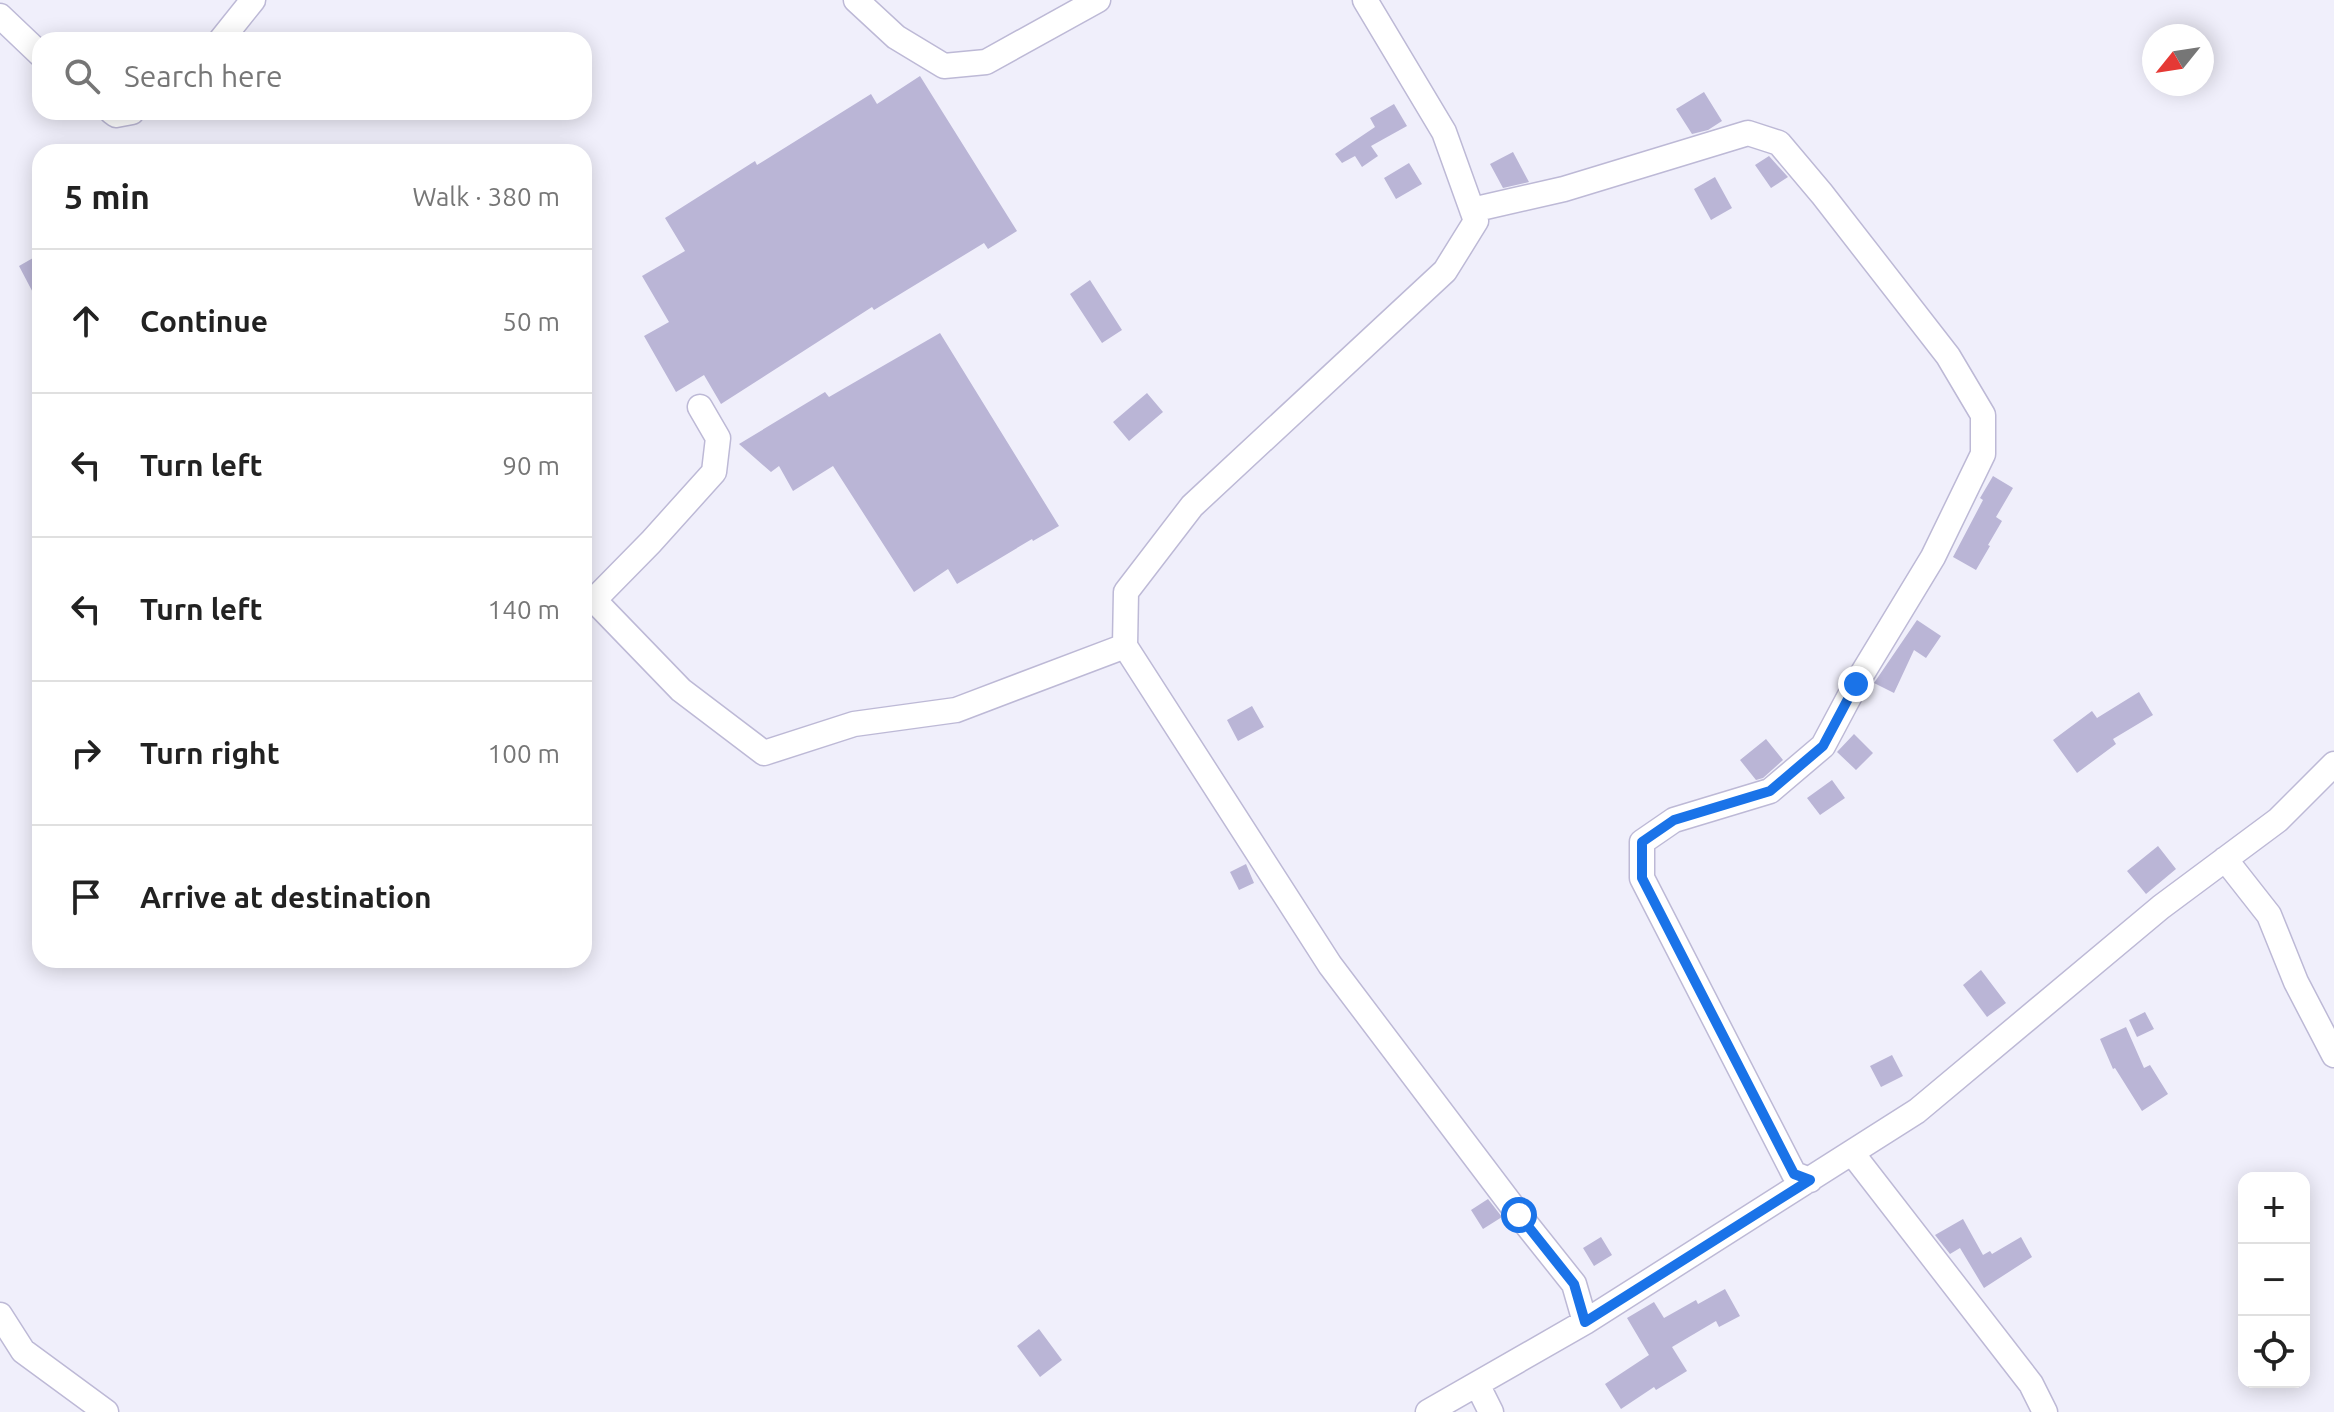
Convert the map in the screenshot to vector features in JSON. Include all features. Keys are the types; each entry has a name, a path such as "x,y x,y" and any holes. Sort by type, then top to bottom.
{"street":[{"path":"227,32 253,0"},
{"path":"856,0 896,37 944,66 986,62 1098,0"},
{"path":"1365,0 1444,132 1476,221 1445,271 1192,506 1126,592 1125,646 1330,965 1574,1284 1585,1322"},
{"path":"0,16 32,46"},
{"path":"1472,210 1564,189 1748,133 1779,143 1948,356 1983,415 1983,454 1933,557 1856,684 1823,746 1770,791 1674,820 1642,842 1642,878 1794,1174 1810,1180"},
{"path":"700,407 718,438 714,472 594,600 681,690 764,753 854,724 956,710 1125,646"},
{"path":"1428,1412 1585,1322 1917,1111 2161,907 2278,820 2334,764"},
{"path":"2225,859 2269,915 2296,982 2334,1055"},
{"path":"1852,1153 2031,1384 2045,1412"},
{"path":"0,1315 23,1351 106,1412"},
{"path":"1477,1384 1491,1412"}],"building":[{"path":"920,76 1017,231 988,249 984,243 874,310 872,307 721,404 704,375 676,392 644,336 669,322 642,276 685,251 665,218 755,161 757,165 871,94 877,104"},
{"path":"1704,92 1722,121 1708,130 1692,134 1676,109"},
{"path":"1394,104 1407,126 1371,146 1378,156 1362,167 1355,156 1342,163 1335,154 1375,127 1370,118"},
{"path":"1513,152 1529,182 1503,188 1490,164"},
{"path":"1769,156 1788,177 1771,188 1755,165"},
{"path":"1409,163 1422,184 1396,199 1384,178"},
{"path":"1715,177 1732,208 1711,220 1694,189"},
{"path":"32,259 32,291 19,266"},
{"path":"1090,280 1122,330 1102,343 1070,294"},
{"path":"940,333 1059,526 957,584 948,569 914,592 833,466 793,491 779,466 771,472 739,444 825,392 829,397"},
{"path":"1147,393 1163,412 1129,441 1113,422"},
{"path":"1993,476 2013,488 1996,517 2002,521 1976,570 1953,557"},
{"path":"1917,620 1941,636 1926,658 1914,650 1894,693 1874,683"},
{"path":"2139,692 2153,715 2113,739 2116,744 2077,773 2053,740 2092,711 2097,718"},
{"path":"1252,706 1264,727 1238,741 1227,720"},
{"path":"1854,734 1873,753 1856,770 1837,752"},
{"path":"1766,739 1783,760 1763,778 1756,780 1740,760"},
{"path":"1832,780 1845,798 1820,815 1807,798"},
{"path":"2158,846 2176,869 2146,894 2127,871"},
{"path":"1246,864 1254,883 1239,890 1230,872"},
{"path":"1981,970 2006,1003 1987,1017 1963,985"},
{"path":"2145,1012 2154,1029 2137,1037 2129,1020"},
{"path":"2126,1027 2144,1068 2150,1065 2168,1094 2142,1111 2113,1069 2100,1039"},
{"path":"1892,1055 1903,1076 1881,1087 1870,1066"},
{"path":"1488,1199 1502,1217 1483,1229 1471,1210"},
{"path":"1963,1219 1983,1255 1990,1251 1992,1254 2021,1237 2032,1257 1984,1288 1960,1248 1950,1254 1935,1235"},
{"path":"1601,1237 1612,1255 1594,1266 1583,1248"},
{"path":"1725,1289 1740,1316 1719,1327 1716,1321 1672,1347 1687,1371 1656,1390 1654,1387 1621,1409 1605,1384 1649,1355 1627,1318 1654,1302 1664,1318 1696,1300 1698,1304"},
{"path":"1039,1329 1062,1360 1040,1377 1017,1346"}],"route":[{"path":"1519,1215 1574,1284 1585,1322 1810,1180 1794,1174 1642,878 1642,842 1674,820 1770,791 1823,746 1856,684"}]}
